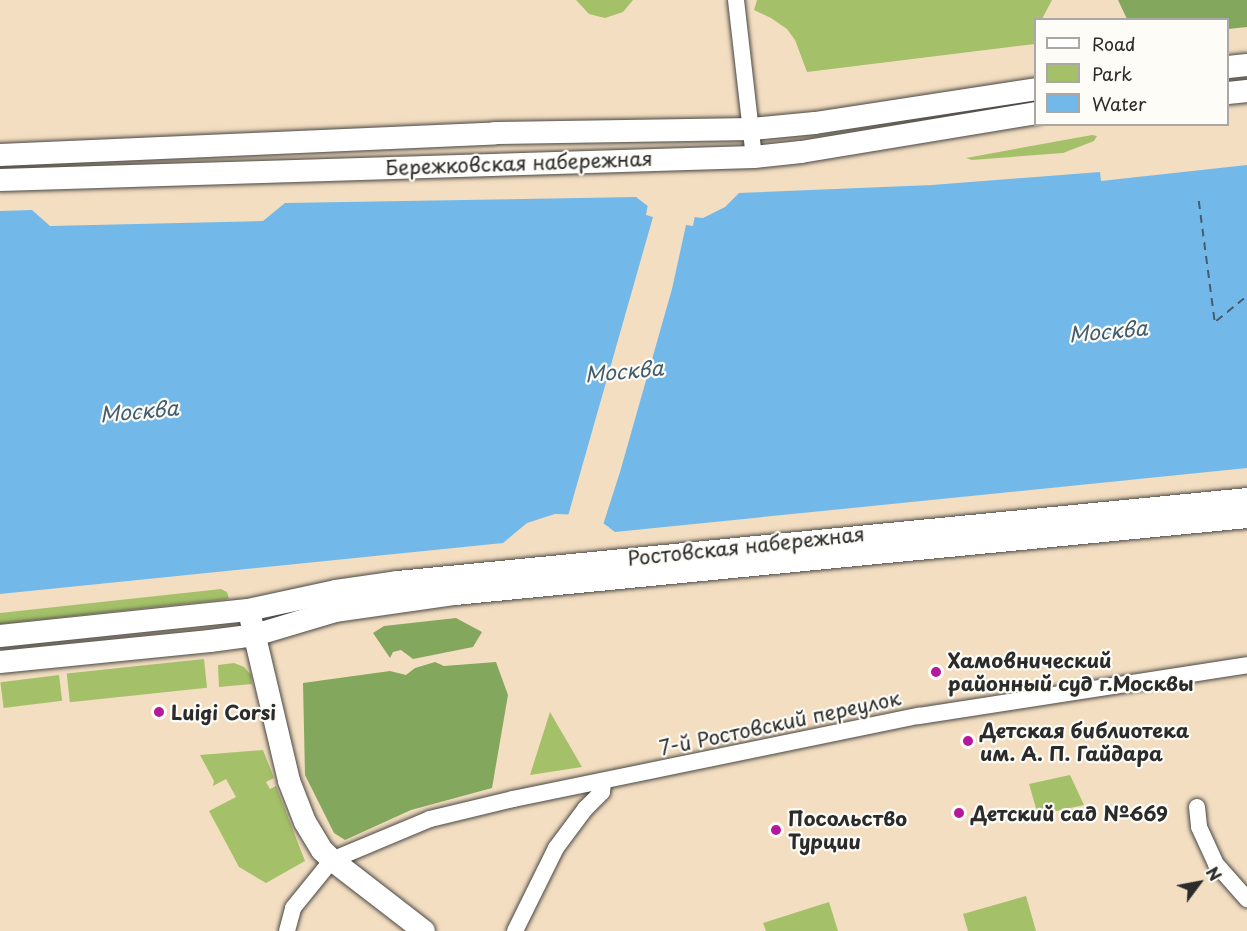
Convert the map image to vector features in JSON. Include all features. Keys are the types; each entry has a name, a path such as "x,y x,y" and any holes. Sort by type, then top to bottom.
{"main road":[{"path":"1229,67 1247,64"},
{"name":"Бережковская набережная","path":"0,155 495,133 752,129 815,123 1034,89"},
{"path":"1229,93 1247,92"},
{"name":"Бережковская набережная","path":"0,180 648,158 754,157 801,152 1034,113"},
{"name":"Ростовская набережная","path":"0,636 248,610 336,591 398,582 1247,499"},
{"name":"Ростовская набережная","path":"0,662 255,635 335,611 455,594 1247,517"},
{"path":"248,610 289,781 305,822 322,850 332,860 424,931"}],"street":[{"path":"736,0 754,157"},
{"path":"647,131 657,134 661,144 658,153 648,158"},
{"name":"7-й Ростовский переулок","path":"332,860 430,819 712,758 919,716 1247,665"},
{"path":"515,931 556,848 585,809 602,792 598,783"},
{"path":"1197,807 1199,827 1216,864 1247,900"},
{"path":"287,931 292,908 332,860"}],"green space":[{"path":"576,0 633,0 623,12 605,18 589,14"},
{"path":"757,0 1052,0 1043,18 1034,18 1034,44 807,72 795,40 787,29 754,10"},
{"path":"1118,0 1247,0 1247,27 1229,29 1229,18 1127,18"},
{"path":"1092,135 1097,136 1094,141 1063,153 972,160 966,158"},
{"path":"221,589 227,592 229,599 0,624 0,613"},
{"path":"456,618 482,632 473,647 413,659 401,650 393,652 390,658 373,633 384,626"},
{"path":"204,659 207,688 70,702 67,673"},
{"path":"435,662 444,666 496,662 508,695 492,788 411,810 345,840 334,833 305,775 303,683 390,671 406,675 415,668"},
{"path":"234,663 244,667 251,675 252,684 219,687 218,665"},
{"path":"59,675 62,701 4,708 0,682"},
{"path":"550,712 582,767 530,775"},
{"path":"263,750 274,778 266,782 270,789 276,786 305,861 266,883 239,867 209,811 236,797 226,779 213,786 214,781 200,755"},
{"path":"1070,775 1084,805 1038,815 1029,784"},
{"path":"1026,896 1036,931 968,931 963,914"},
{"path":"829,902 838,931 766,931 763,923"}],"water":[{"name":"Москва","path":"1247,165 1247,468 615,532 588,515 555,514 527,523 503,543 0,594 0,211 32,210 50,226 263,221 285,203 636,197 657,213 703,218 725,207 739,193 932,185 1100,172 1101,181"}],"pier":[{"path":"648,204 658,210 695,215 693,226 686,225 672,289 603,525 609,527 608,530 587,518 568,516 653,217 646,215"}],"ferry route":[{"path":"1199,201 1215,322"},
{"path":"1216,321 1247,296"}],"place":[{"name":"Хамовнический районный суд г.Москвы","path":"936,672"},
{"name":"Luigi Corsi","path":"159,712"},
{"name":"Детская библиотека им. А. П. Гайдара","path":"968,741"},
{"name":"Детский сад №669","path":"959,813"},
{"name":"Посольство Турции","path":"776,830"}]}
